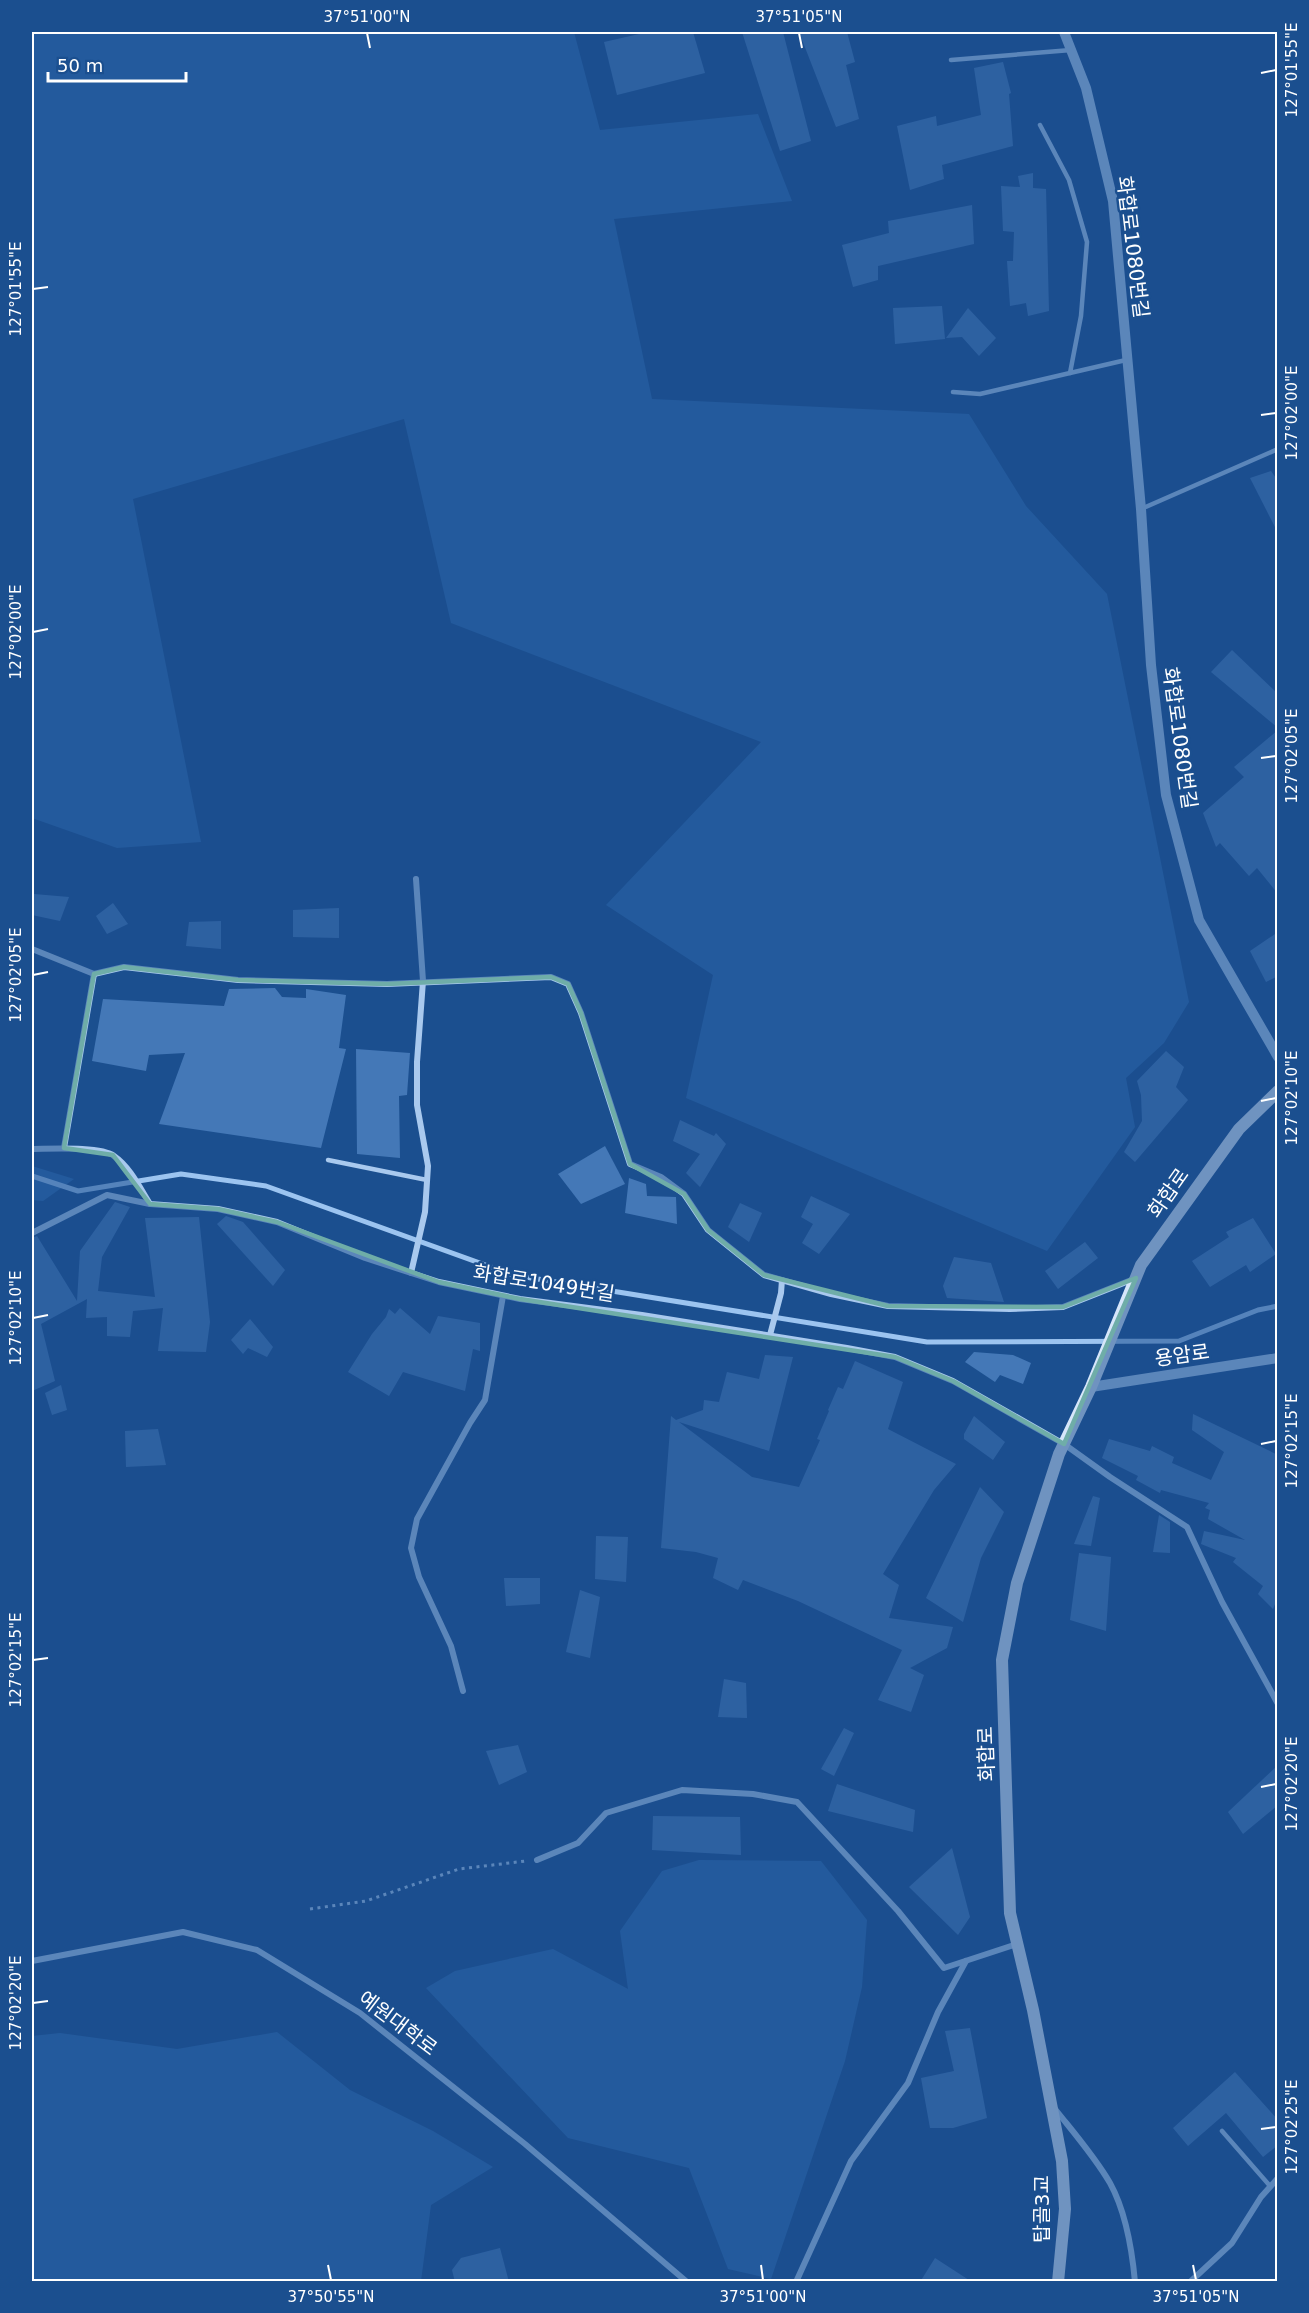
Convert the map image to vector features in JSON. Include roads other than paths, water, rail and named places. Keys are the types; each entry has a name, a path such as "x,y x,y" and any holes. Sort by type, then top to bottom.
{"main road":[{"name":"화합로","path":"1062,2161 1033,2010 1010,1913 1002,1660 1017,1583 1064,1444 1091,1387 1141,1265 1239,1129 1278,1092"},
{"name":"탑골3교","path":"1058,2282 1065,2209 1062,2161"}],"street":[{"name":"화합로1080번길","path":"1064,32 1086,88 1113,201 1129,360 1151,665 1166,795 1199,920 1278,1057"},
{"path":"411,1273 425,1212 428,1166 417,1105 417,1062 423,981 416,879"},
{"path":"32,949 94,974 124,967 238,980 387,984 551,977 568,984 581,1013 630,1164 661,1178 684,1194 708,1230 764,1275 888,1306 1010,1309 1063,1307 1136,1278"},
{"path":"64,1148 94,974"},
{"path":"32,1149 76,1148 113,1155 134,1177 150,1204"},
{"name":"화합로1049번길","path":"32,1233 108,1195 150,1204 218,1209 277,1222 365,1258 439,1282 503,1296 771,1333 895,1357 953,1382 1064,1444 1187,1527 1222,1602 1278,1704"},
{"path":"771,1333 782,1280"},
{"path":"463,1691 451,1647 419,1577 411,1548 417,1519 485,1400 503,1296"},
{"name":"용암로","path":"1091,1387 1278,1358"},
{"path":"537,1860 579,1843 606,1813 682,1790 753,1794 797,1802 898,1911 944,1968 1017,1944"},
{"name":"예원대학로","path":"32,1961 183,1932 258,1950 360,2013 525,2144 687,2282"},
{"path":"796,2282 851,2161 908,2083 938,2012 966,1961"},
{"path":"1051,2105 1099,2165 1112,2186 1133,2253 1135,2282"},
{"path":"1190,2282 1232,2243 1270,2186 1278,2178"}],"lane":[{"path":"951,60 1071,50"},
{"path":"1040,125 1069,180 1087,242 1081,316 1070,373"},
{"path":"953,392 980,394 1129,360"},
{"path":"1141,509 1278,449"},
{"path":"328,1160 427,1180"},
{"path":"1222,2131 1270,2186"}],"waterway":[{"path":"32,1176 78,1191 181,1174 266,1186 513,1275 927,1342 1179,1341 1258,1310 1278,1306"}]}
